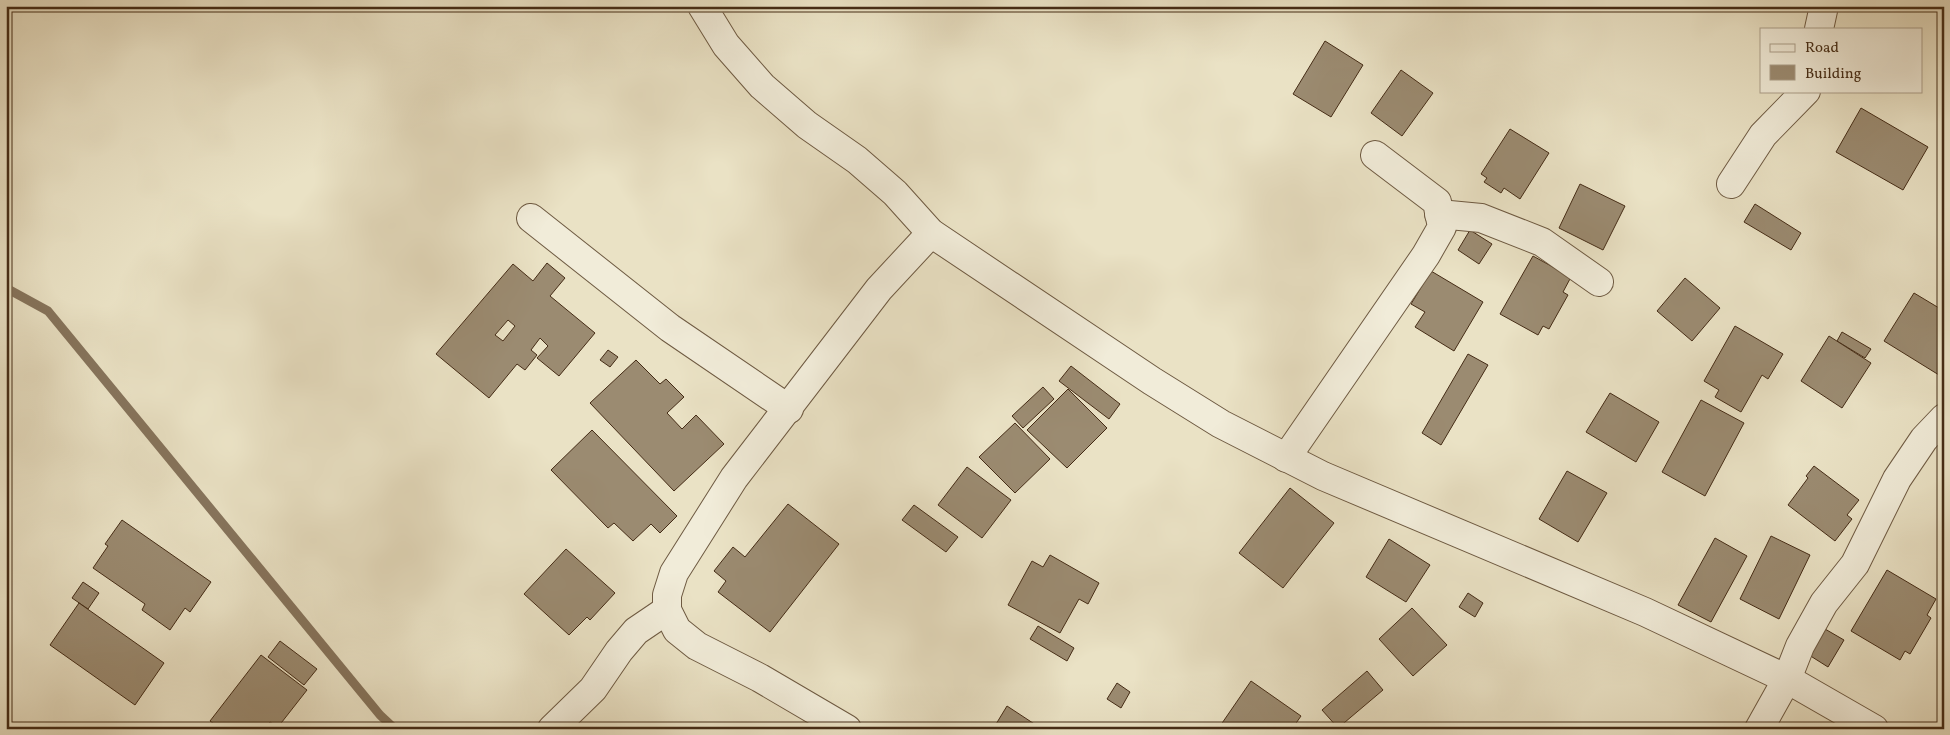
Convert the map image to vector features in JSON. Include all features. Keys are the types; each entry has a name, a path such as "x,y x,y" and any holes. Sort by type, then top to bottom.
{"street":[{"path":"702,6 726,45 762,86 807,125 857,160 895,194 930,233 1152,382 1221,424 1286,458 1332,480 1645,612 1787,679 1874,729"},
{"path":"1819,28 1824,6"},
{"path":"1731,184 1763,135 1805,92"},
{"path":"1286,458 1426,255 1442,227 1437,202 1375,155"},
{"path":"1439,214 1481,218 1542,242 1599,282"},
{"path":"531,218 670,328 788,409"},
{"path":"847,729 760,678 697,646 677,630 668,610 668,595 674,573 734,478 879,289 930,233"},
{"path":"1759,729 1787,679 1800,646 1824,603 1855,564 1897,479 1924,439 1944,418"},
{"path":"552,729 593,690 619,651 636,631 668,610"}],"building":[{"path":"1325,41 1363,65 1331,117 1293,94"},
{"path":"1401,70 1433,93 1402,136 1371,113"},
{"path":"1861,108 1928,147 1903,190 1836,152"},
{"path":"1510,129 1549,153 1520,199 1504,188 1501,193 1484,182 1487,178 1481,174"},
{"path":"1580,184 1625,206 1603,250 1559,228"},
{"path":"1755,204 1801,233 1791,250 1744,222"},
{"path":"1470,230 1492,244 1479,264 1458,250"},
{"path":"1533,256 1571,277 1563,292 1568,295 1549,329 1543,326 1538,335 1500,314"},
{"path":"547,263 565,278 550,296 595,333 559,376 537,358 548,346 540,338 531,350 537,355 525,370 517,364 489,398 436,354 513,264 533,281","holes":["508,320 515,326 503,341 495,335"]},
{"path":"1431,271 1483,302 1454,351 1415,327 1425,312 1411,304"},
{"path":"1685,278 1720,308 1692,341 1657,311"},
{"path":"1914,293 1944,311 1944,367 1939,375 1884,341"},
{"path":"1735,326 1783,354 1768,379 1762,375 1741,412 1715,397 1719,390 1704,381"},
{"path":"1842,332 1871,349 1865,358 1837,341"},
{"path":"1829,336 1871,363 1842,408 1801,381"},
{"path":"608,350 618,357 610,367 600,360"},
{"path":"1468,354 1488,365 1441,445 1422,433"},
{"path":"636,360 660,384 666,379 684,397 667,413 682,429 696,415 724,444 674,491 590,403"},
{"path":"1071,366 1120,404 1109,419 1059,381"},
{"path":"1043,387 1054,399 1023,428 1012,416"},
{"path":"1068,389 1107,428 1067,468 1027,430"},
{"path":"1610,393 1659,422 1636,462 1586,432"},
{"path":"1701,400 1744,423 1705,496 1662,472"},
{"path":"1015,423 1050,459 1015,493 979,457"},
{"path":"592,430 677,516 660,533 651,524 633,541 614,523 608,528 551,470"},
{"path":"1814,466 1859,500 1847,515 1852,519 1835,541 1788,505 1808,478 1806,476"},
{"path":"967,467 1011,500 982,538 938,505"},
{"path":"1567,471 1607,493 1578,542 1539,519"},
{"path":"1290,488 1334,523 1283,588 1239,553"},
{"path":"788,504 839,544 770,632 718,592 726,581 714,571 733,547 745,557"},
{"path":"914,505 958,537 946,552 902,520"},
{"path":"122,520 211,582 190,612 185,608 170,630 142,610 145,604 93,568 108,546 105,544"},
{"path":"1771,536 1810,555 1779,619 1740,599"},
{"path":"1715,538 1747,556 1711,622 1678,605"},
{"path":"1389,539 1430,565 1406,602 1366,577"},
{"path":"566,549 615,593 590,620 587,617 569,635 524,594"},
{"path":"1050,555 1099,583 1088,604 1079,599 1060,633 1008,605 1032,561 1043,567"},
{"path":"1887,570 1936,599 1927,615 1931,618 1910,654 1905,651 1900,660 1851,631"},
{"path":"83,582 99,593 88,609 72,598"},
{"path":"1468,593 1483,603 1475,617 1459,607"},
{"path":"79,603 164,663 135,705 50,645"},
{"path":"1412,608 1447,645 1413,676 1379,639"},
{"path":"1038,626 1074,648 1067,661 1030,639"},
{"path":"1825,629 1844,640 1828,667 1809,655"},
{"path":"280,641 317,669 304,685 268,657"},
{"path":"261,655 307,690 278,727 270,722 264,729 221,729 210,721"},
{"path":"1367,671 1383,690 1338,728 1322,710"},
{"path":"1251,681 1301,716 1292,729 1218,729"},
{"path":"1117,683 1130,692 1121,708 1107,699"},
{"path":"1007,706 1042,729 993,729"},
{"path":"1785,724 1793,729 1783,729"}],"waterway":[{"path":"6,288 48,311 380,715 395,729"}]}
